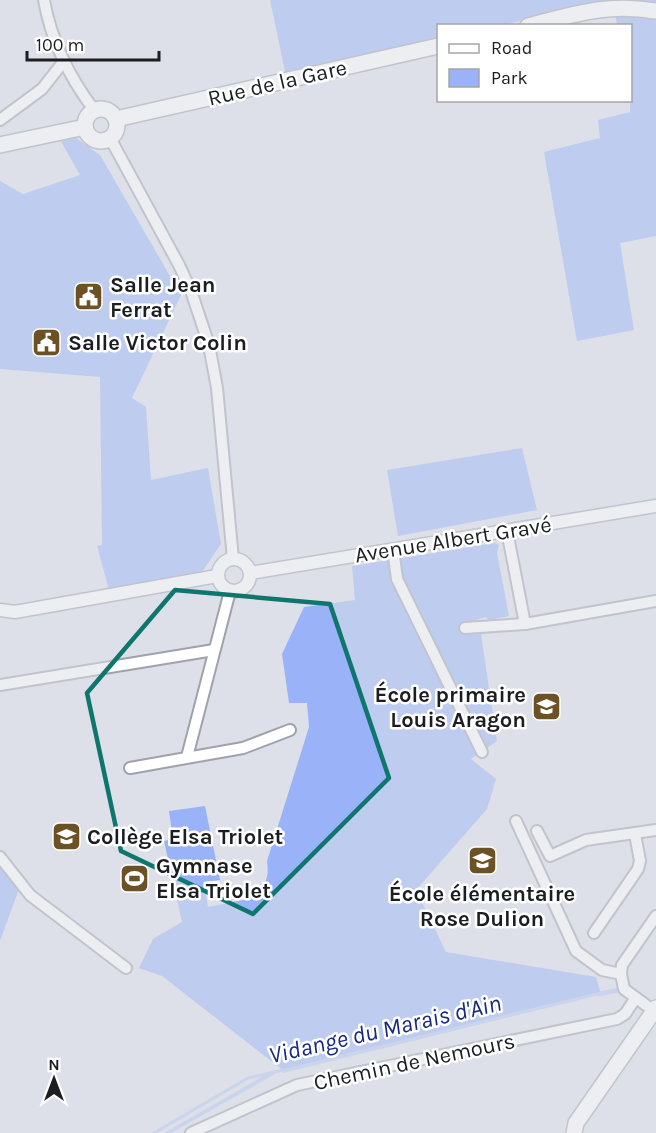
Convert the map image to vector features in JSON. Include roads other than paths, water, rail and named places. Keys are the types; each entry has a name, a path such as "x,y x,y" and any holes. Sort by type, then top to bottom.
{"main road":[{"path":"536,24 598,8 626,6 656,10"},
{"name":"Rue de la Gare","path":"116,118 437,46"},
{"path":"94,110 109,111 116,118 117,126 110,138 98,140 92,138 85,127 87,117 94,110"},
{"path":"0,145 85,127"},
{"path":"574,1133 576,1123 655,1010"}],"street":[{"path":"44,0 49,24 64,61 94,110"},
{"path":"0,120 42,89 64,61"},
{"path":"110,138 179,265 191,291 209,345 217,388 233,559"},
{"name":"Avenue Albert Gravé","path":"250,573 656,506"},
{"path":"507,531 525,624"},
{"path":"393,549 402,589 482,752"},
{"path":"233,559 246,564 250,573 245,587 230,591 221,586 217,576 223,562 233,559"},
{"path":"0,610 15,612 217,576"},
{"path":"187,757 230,591"},
{"path":"465,628 525,624 656,601"},
{"path":"0,685 214,650"},
{"path":"130,768 260,744 290,730"},
{"path":"516,821 576,951 602,970 621,974"},
{"path":"537,831 550,856 586,840 656,830"},
{"path":"594,933 638,869 640,861 635,834"},
{"path":"0,857 30,895 126,968"},
{"path":"655,1010 635,999 624,989 621,974 622,965 656,916"},
{"name":"Chemin de Nemours","path":"191,1133 297,1085 617,1019 625,1014 635,999"}],"waterway":[{"name":"Vidange du Marais d'Ain","path":"599,995 622,990"},
{"name":"Vidange du Marais d'Ain","path":"154,1133 248,1078 283,1070"}],"place":[{"name":"Salle Jean Ferrat","path":"89,297"},
{"name":"Salle Victor Colin","path":"47,342"},
{"name":"École primaire Louis Aragon","path":"547,707"},
{"name":"Collège Elsa Triolet","path":"66,836"},
{"name":"École élémentaire Rose Dulion","path":"482,861"},
{"name":"Gymnase Elsa Triolet","path":"135,878"}]}
